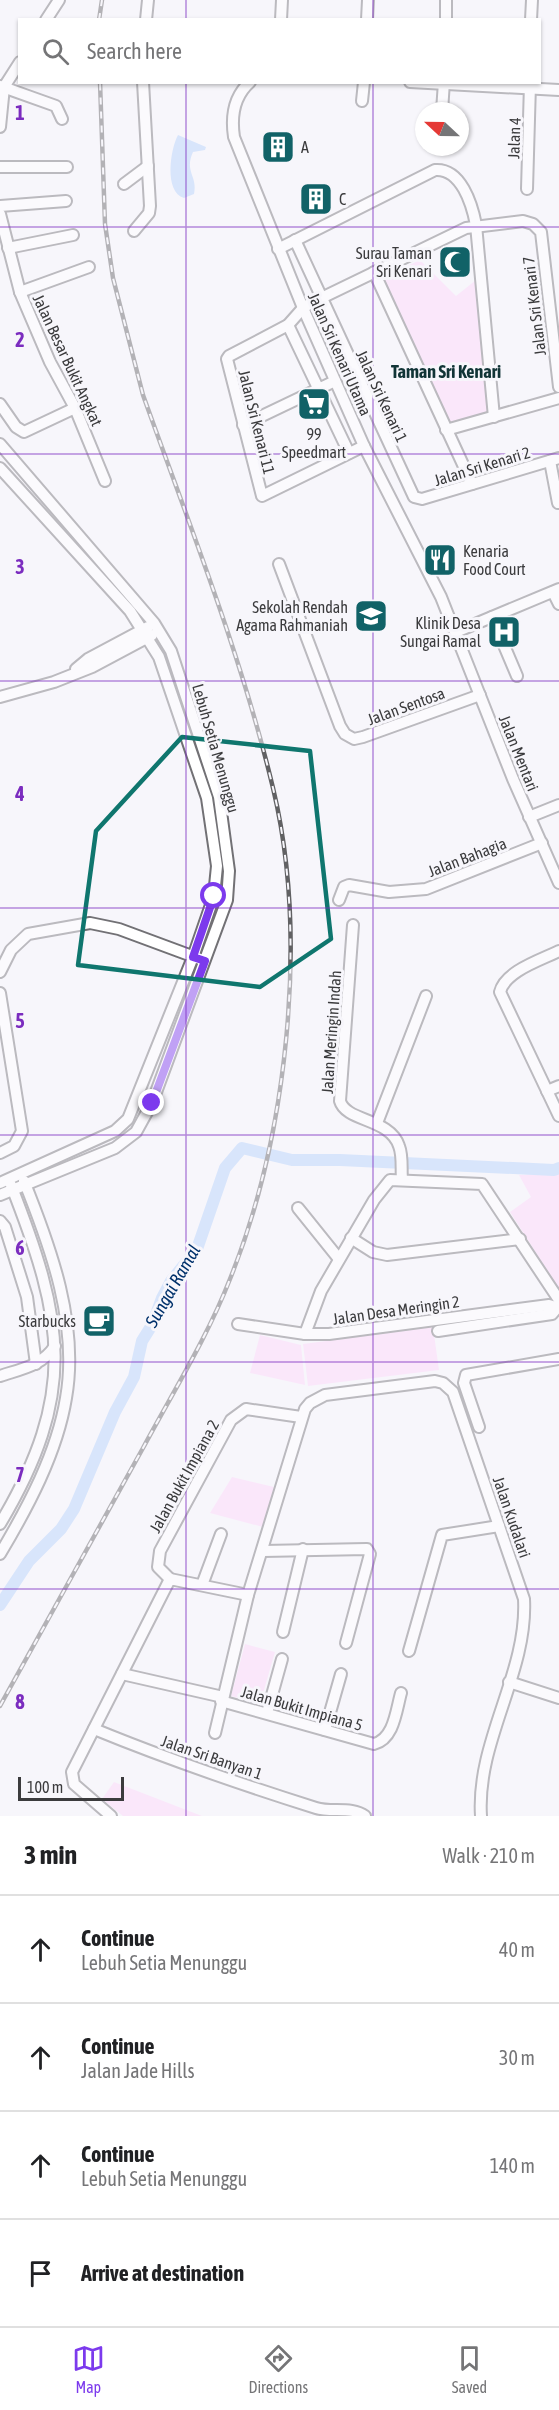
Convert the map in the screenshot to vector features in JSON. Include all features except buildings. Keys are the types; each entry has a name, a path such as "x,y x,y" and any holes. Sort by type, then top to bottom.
{"street":[{"path":"47,18 59,0"},
{"path":"146,18 148,0"},
{"path":"281,18 282,0"},
{"path":"367,18 368,0"},
{"path":"446,0 446,18"},
{"path":"531,18 532,0"},
{"path":"0,127 2,86 18,65"},
{"path":"134,231 149,213 150,206 143,84"},
{"name":"Jalan Sri Kenari Utama","path":"248,84 237,98 233,110 234,137 278,249 364,446 456,632"},
{"path":"362,101 364,84"},
{"path":"443,102 444,84"},
{"path":"473,84 530,86 559,90"},
{"path":"2,86 56,106 62,119"},
{"name":"Jalan 4","path":"527,189 530,86"},
{"path":"124,184 147,166"},
{"path":"0,167 67,167"},
{"path":"278,249 435,171 441,170 455,177 471,205 476,225 494,417"},
{"path":"0,206 66,201"},
{"name":"Jalan Besar Bukit Angkat","path":"0,214 20,292 50,362 75,408 105,481"},
{"name":"Jalan Sri Kenari 7","path":"476,225 523,221 533,224 541,232 559,387"},
{"path":"364,446 349,453 288,325 303,308 321,298 476,225"},
{"path":"8,248 73,235"},
{"name":"Jalan Sri Kenari 1","path":"295,240 411,494 422,499"},
{"path":"20,292 89,267"},
{"path":"374,272 472,484"},
{"name":"Jalan Sri Kenari 11","path":"288,325 229,356 226,363 262,496 349,453"},
{"path":"243,425 335,381"},
{"path":"446,430 559,398"},
{"path":"0,404 16,427 24,432 75,408"},
{"name":"Lebuh Setia Menunggu","path":"0,444 157,627 171,651 219,797 227,855 227,900 152,1103 136,1132 116,1148 23,1180"},
{"path":"554,460 558,503"},
{"name":"Jalan Sri Kenari 2","path":"422,499 554,460"},
{"path":"0,468 130,611 132,624 124,640"},
{"name":"Jalan Sentosa","path":"279,564 331,703 345,734 354,739 363,737 480,695"},
{"path":"456,632 556,591 559,604"},
{"name":"Lebuh Setia Menunggu","path":"130,611 159,657 207,798 217,866 216,882 186,975"},
{"path":"492,617 517,676"},
{"path":"0,698 92,667 157,627"},
{"name":"Jalan Mentari","path":"456,632 529,817 559,883"},
{"path":"66,676 88,659 124,640 144,634"},
{"path":"529,817 559,805"},
{"name":"Jalan Bahagia","path":"339,900 344,887 349,885 389,892 426,889 542,843"},
{"path":"0,972 11,950 28,934 62,926 98,924 205,961"},
{"name":"Jalan Meringin Indah","path":"353,925 340,1101 345,1110 377,1123 394,1137 401,1153 402,1174"},
{"path":"169,948 187,947 200,937"},
{"path":"0,1195 7,1184 23,1180 115,1131 128,1119 186,975 185,966 169,948"},
{"path":"559,951 510,976 501,986 501,998 559,1116"},
{"path":"0,993 22,1131 14,1146 0,1153"},
{"path":"377,1123 426,996"},
{"path":"548,1091 559,1086"},
{"path":"304,1334 313,1307 351,1238 386,1182 402,1174 480,1182 520,1239 558,1305"},
{"path":"0,1554 40,1476 56,1437 66,1398 69,1359 61,1291 23,1180"},
{"path":"0,1524 21,1486 43,1435 50,1409 55,1346 43,1273 7,1184"},
{"path":"298,1208 339,1259"},
{"path":"0,1221 5,1227 27,1297 36,1365"},
{"path":"351,1238 373,1252 387,1255 520,1239"},
{"name":"Jalan Desa Meringin 2","path":"438,1331 552,1314 558,1305"},
{"name":"Jalan Desa Meringin 2","path":"238,1324 304,1334 329,1334 558,1305"},
{"path":"0,1376 36,1365 50,1354 55,1346"},
{"path":"479,1427 464,1383 466,1375 559,1359"},
{"path":"36,1365 46,1367 54,1379"},
{"name":"Jalan Kudalari","path":"301,1417 310,1402 324,1395 426,1382 443,1383 453,1392 524,1599 523,1628 482,1784 481,1816"},
{"name":"Jalan Bukit Impiana 2","path":"170,1579 158,1567 160,1551 231,1420 246,1408 301,1417"},
{"path":"215,1733 248,1595 263,1551 301,1417"},
{"path":"409,1651 442,1535 499,1526"},
{"path":"201,1585 221,1534"},
{"path":"283,1632 303,1549"},
{"path":"263,1551 367,1549 370,1554 346,1642"},
{"path":"111,1816 78,1789 72,1779 72,1772 170,1579 248,1595"},
{"path":"267,1713 282,1659"},
{"name":"Jalan Bukit Impiana 5","path":"122,1674 222,1699 374,1744 387,1736 401,1694"},
{"path":"325,1730 342,1674"},
{"path":"509,1682 559,1698"},
{"name":"Jalan Sri Banyan 1","path":"94,1729 206,1774 326,1813 357,1812 365,1816"}],"highlighted area":[{"path":"182,737 310,751 331,939 260,987 78,965 96,831"}],"shaded area":[{"path":"420,260 456,296 476,280 488,412 447,424 380,279"},
{"path":"559,1173 559,1289 510,1212 531,1197 519,1175"},
{"path":"433,1327 439,1370 308,1386 303,1344"},
{"path":"260,1335 301,1345 305,1385 250,1373"},
{"path":"232,1477 274,1487 263,1527 210,1513"},
{"path":"245,1644 275,1652 260,1704 231,1696"},
{"path":"114,1782 202,1816 123,1816 102,1799"}],"water":[{"path":"178,135 206,147 205,150 193,152 190,169 195,188 194,194 184,198 174,188 170,170"}],"waterway":[{"name":"Sungai Ramal","path":"0,1605 29,1561 61,1529 74,1509 115,1412 134,1377 142,1341 152,1325 162,1298 171,1281 197,1249 225,1168 242,1148 292,1160 340,1160 554,1170 559,1168"}],"railway":[{"path":"99,18 102,0"},
{"path":"0,1706 189,1365 230,1279 250,1223 266,1163 278,1101 286,1036 290,972 289,908 284,846 273,788 230,639 143,395 113,278 105,224 100,84"}],"place":[{"name":"A","path":"278,147"},
{"name":"C","path":"316,199"},
{"name":"Surau Taman Sri Kenari","path":"455,262"},
{"name":"99 Speedmart","path":"314,404"},
{"name":"Kenaria Food Court","path":"440,560"},
{"name":"Sekolah Rendah Agama Rahmaniah","path":"371,616"},
{"name":"Klinik Desa Sungai Ramal","path":"504,632"},
{"name":"Starbucks","path":"99,1321"}],"district":[{"name":"Taman Sri Kenari","path":"446,372"}],"route":[{"path":"152,1103 205,961 193,957 214,896"}]}
